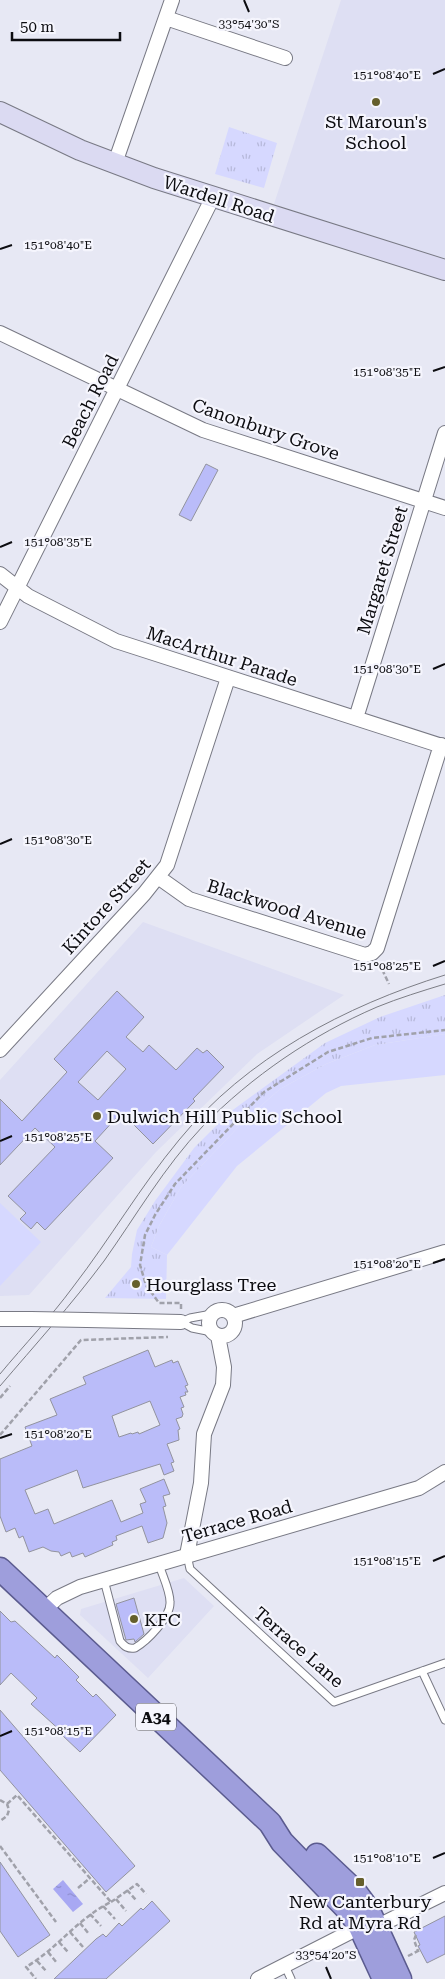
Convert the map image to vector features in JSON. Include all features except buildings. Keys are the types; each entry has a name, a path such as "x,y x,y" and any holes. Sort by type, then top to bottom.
{"highway":[{"name":"A34","path":"0,1570 270,1823 282,1842 334,1893 348,1910 368,1927 401,1969"},
{"name":"A34","path":"368,1927 384,1979"}],"main road":[{"name":"Wardell Road","path":"0,112 80,150 154,178 444,267"}],"street":[{"path":"115,162 172,0"},
{"path":"166,18 285,58"},
{"name":"Beach Road","path":"0,622 213,197"},
{"name":"Canonbury Grove","path":"0,333 203,430 445,508"},
{"name":"Margaret Street","path":"356,718 445,433"},
{"name":"MacArthur Parade","path":"0,574 28,596 116,642 443,746"},
{"name":"Kintore Street","path":"0,1050 158,877 170,857 228,678"},
{"name":"Blackwood Avenue","path":"158,877 189,899 369,953 377,948 443,746"},
{"path":"233,1316 445,1252"},
{"path":"186,1556 201,1483 204,1434 222,1385 224,1366 215,1334 209,1322 212,1314 223,1310 233,1316 235,1324 232,1332 225,1336 215,1334"},
{"path":"0,1319 87,1320 181,1315"},
{"name":"Terrace Road","path":"42,1611 70,1591 419,1488 445,1472"},
{"path":"258,1979 288,1973 368,1927 445,1893"}],"lane":[{"path":"181,1315 190,1318 212,1314"},
{"path":"181,1315 192,1328 215,1334"},
{"name":"Terrace Lane","path":"186,1556 190,1569 334,1702 445,1663"},
{"path":"104,1580 120,1641 130,1649 140,1645 162,1622 169,1609 170,1601 159,1564"},
{"path":"422,1671 445,1720"}],"path":[{"path":"369,953 389,984"},
{"path":"181,1315 181,1303 159,1303 146,1285 140,1264 145,1235 155,1215 176,1184 264,1092 328,1052 372,1038 445,1030"},
{"path":"1,1432 81,1340 171,1337"},
{"path":"0,1398 10,1386"},
{"path":"7,1804 18,1795 111,1902"},
{"path":"0,1800 7,1804 9,1813 5,1819 0,1821"},
{"path":"0,1846 56,1922"},
{"path":"78,1888 90,1878"},
{"path":"36,1979 26,1968 48,1952 90,1914 137,1884 146,1894"},
{"path":"127,1890 136,1900"},
{"path":"116,1899 126,1911"},
{"path":"103,1906 115,1919"},
{"path":"90,1914 101,1926"},
{"path":"80,1923 89,1934"},
{"path":"70,1932 83,1947"},
{"path":"401,1969 419,1950 414,1940 416,1934"},
{"path":"58,1942 68,1952"},
{"path":"48,1952 57,1963"},
{"path":"37,1961 47,1972"}],"shaded area":[{"name":"St Maroun's School","path":"341,0 445,0 445,265 274,204"},
{"name":"Dulwich Hill Public School","path":"143,922 344,995 257,1054 156,1152 29,1295 0,1296 0,1080"},
{"path":"184,1578 214,1606 148,1678 80,1615 81,1609"}],"green space":[{"path":"229,127 277,143 264,188 215,174"},
{"path":"445,995 445,1034 375,1045 326,1064 280,1089 244,1121 181,1187 159,1226 151,1247 167,1255 166,1299 105,1298 131,1267 137,1230 155,1201 194,1148 230,1112 325,1043 380,1017"},
{"path":"445,1034 445,1075 341,1086 326,1093 237,1166 167,1255 151,1247 159,1226 181,1187 244,1121 280,1089 326,1064 375,1045"},
{"path":"0,1203 41,1242 0,1286"}],"water":[{"path":"63,1880 83,1904 73,1912 53,1889"}],"tram line":[{"path":"0,1374 65,1298 151,1176 179,1140 235,1084 266,1060 300,1038 335,1019 371,1002 445,975"},
{"path":"0,1386 92,1277 176,1158 203,1126 222,1108 262,1074 329,1030 377,1007 445,984"}],"place":[{"name":"St Maroun's School","path":"376,102"},
{"name":"Dulwich Hill Public School","path":"97,1116"},
{"name":"Hourglass Tree","path":"136,1284"},
{"name":"KFC","path":"134,1619"},
{"name":"New Canterbury Rd at Myra Rd","path":"360,1882"}]}
